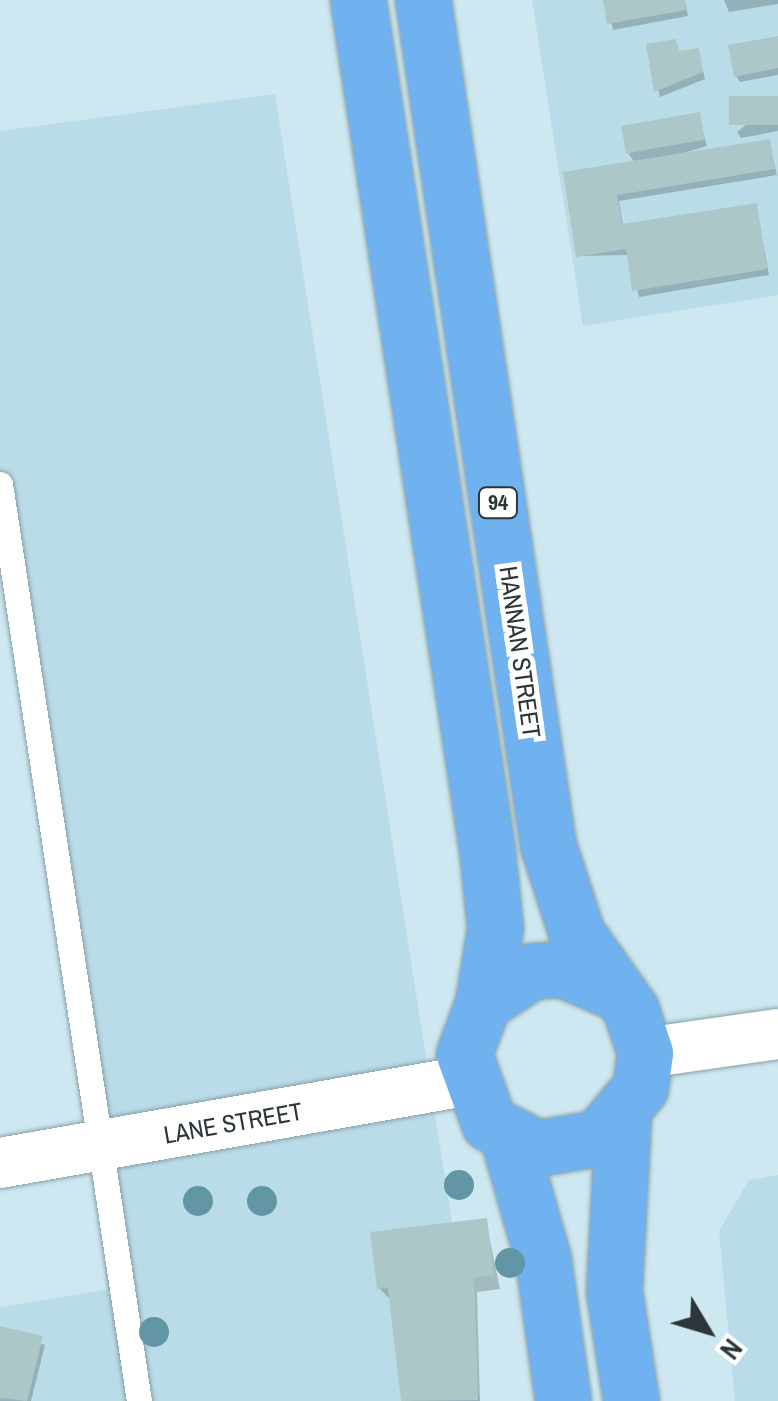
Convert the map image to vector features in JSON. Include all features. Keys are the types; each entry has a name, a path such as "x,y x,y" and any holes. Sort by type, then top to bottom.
{"highway":[{"name":"94","path":"358,0 487,850 495,928 483,1003 467,1040 466,1081"},
{"name":"HANNAN STREET","path":"423,0 548,846 576,934 616,992 645,1054"},
{"path":"483,1003 505,983 547,970 590,976 616,992"},
{"path":"631,1401 614,1291 623,1118 645,1054"},
{"path":"466,1081 508,1137 543,1259 563,1401"},
{"path":"508,1137 568,1149 623,1118"}],"street":[{"path":"645,1054 778,1034"},
{"name":"LANE STREET","path":"0,1163 466,1081"}],"lane":[{"path":"0,484 139,1401"}],"shaded area":[{"path":"532,0 778,0 778,295 583,326"},
{"path":"275,94 480,1401 0,1401 0,1307 107,1290 92,1090 0,484 0,131"},
{"path":"778,1175 778,1401 735,1401 719,1231 749,1180"}],"building":[{"path":"603,0 685,0 686,10 607,24"},
{"path":"778,36 778,68 734,77 728,45"},
{"path":"676,39 679,51 699,48 703,72 654,92 646,44"},
{"path":"729,96 778,96 778,125 729,125"},
{"path":"700,112 705,140 626,153 621,126"},
{"path":"770,139 775,169 617,195 622,224 757,203 767,269 632,291 626,249 576,257 563,172"},
{"path":"487,1218 494,1275 474,1278 478,1400 401,1401 388,1288 377,1289 370,1232"},
{"path":"0,1326 43,1336 27,1401 0,1398"}]}
